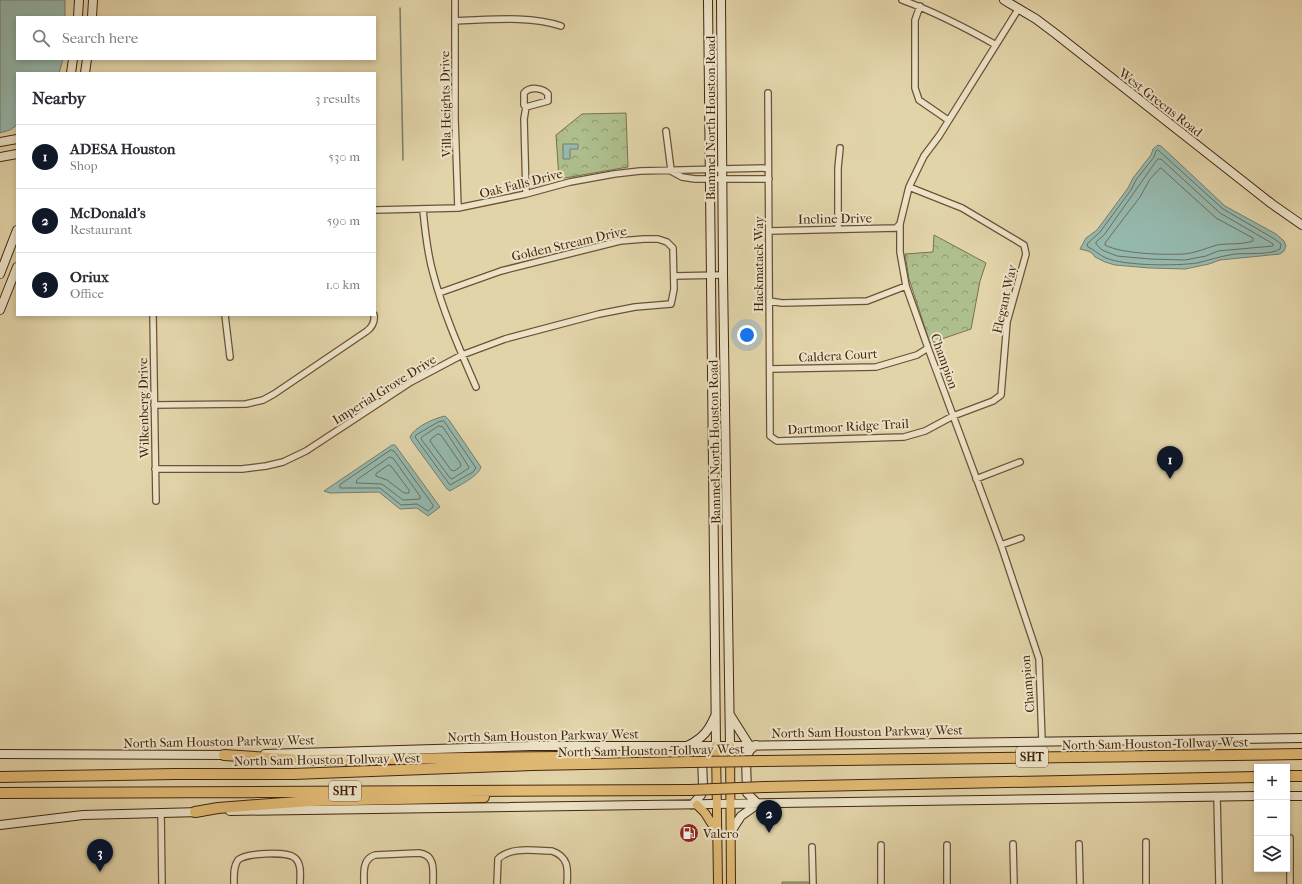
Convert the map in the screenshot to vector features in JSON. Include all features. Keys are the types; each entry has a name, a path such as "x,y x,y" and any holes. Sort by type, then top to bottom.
{"highway":[{"name":"North Sam Houston Tollway West","path":"0,777 175,774 293,774 664,762 1302,754"},
{"path":"224,755 303,760 561,757 664,762"},
{"path":"1290,776 1302,776"},
{"name":"SHT","path":"0,793 690,790 766,787 1254,777"},
{"path":"195,812 233,806 310,801 505,796 557,794 596,790"}],"main road":[{"path":"78,16 79,0"},
{"path":"92,16 93,0"},
{"name":"Bammel North Houston Road","path":"708,0 718,884"},
{"name":"Bammel North Houston Road","path":"721,0 731,884"},
{"name":"West Greens Road","path":"1004,0 1019,8 1056,34 1272,204 1302,225"},
{"path":"708,44 722,44"},
{"path":"71,72 73,60"},
{"path":"85,72 87,60"},
{"path":"0,142 16,139"},
{"path":"4,156 16,155"},
{"path":"0,274 16,233"},
{"path":"0,310 2,300 16,269"},
{"path":"712,438 726,439"},
{"path":"714,550 727,550"},
{"path":"686,746 699,740 704,735 710,728 716,713"},
{"path":"730,715 752,745 746,758 746,784 747,793 758,804"},
{"name":"North Sam Houston Parkway West","path":"0,754 224,755 531,746 730,746 1302,738"},
{"path":"686,746 702,757 703,786 695,805"},
{"path":"0,825 83,815 195,812 1254,796"},
{"path":"1290,796 1302,796"},
{"path":"730,833 741,816 758,804"},
{"path":"695,805 705,813 717,833"}],"street":[{"name":"Villa Heights Drive","path":"455,0 455,119 458,208"},
{"path":"902,0 920,6 962,26 996,45"},
{"path":"920,6 915,20 916,95 919,100 948,120"},
{"name":"Champion","path":"1019,8 939,136 924,156 909,187 900,224 900,252 906,286 1001,546 1039,659 1042,741"},
{"path":"455,21 524,20 542,21 560,26"},
{"path":"526,107 548,101 548,94 542,90 528,90 524,93 524,105 526,107 524,119 526,194"},
{"name":"Hackmatack Way","path":"768,93 770,436"},
{"path":"666,131 671,170"},
{"path":"838,229 838,168 840,148"},
{"name":"Oak Falls Drive","path":"376,210 458,208 526,194 592,177 640,171 768,168"},
{"name":"Oak Falls Drive","path":"671,170 682,177 709,179 769,179"},
{"name":"Elegant Way","path":"909,187 962,208 1024,245 1026,254 1007,322 1001,396 993,401"},
{"path":"423,210 429,256 439,294 476,387"},
{"name":"Incline Drive","path":"769,231 896,228 900,224"},
{"name":"Golden Stream Drive","path":"439,294 501,271 570,253 628,240 658,239 667,242 673,248 674,290 671,304"},
{"path":"674,276 723,275"},
{"path":"770,301 782,303 867,302 906,286"},
{"name":"Imperial Grove Drive","path":"155,469 242,469 266,466 291,459 321,442 401,388 462,355 505,339 599,314 628,308 671,304"},
{"name":"Wilkenberg Drive","path":"153,316 156,501"},
{"path":"225,316 230,357"},
{"path":"154,405 246,404 257,402 274,394 347,345 370,328 375,320 374,316"},
{"name":"Caldera Court","path":"770,369 876,367 916,355 928,348"},
{"name":"Dartmoor Ridge Trail","path":"770,436 778,441 904,436 925,431 953,416 993,401"},
{"path":"976,478 1020,462"},
{"path":"1001,546 1021,538"},
{"path":"1217,797 1219,884"},
{"path":"161,813 162,884"},
{"path":"1146,842 1146,884"},
{"path":"1013,844 1014,884"},
{"path":"1079,844 1080,884"},
{"path":"947,845 947,884"},
{"path":"881,846 881,884"},
{"path":"812,847 813,884"},
{"path":"497,884 498,859 503,854 511,851 552,851 558,853 562,856 566,864 567,884"},
{"path":"364,884 364,868 366,861 371,856 375,854 424,853 431,859 433,884"},
{"path":"234,884 235,866 240,858 250,855 265,854 286,854 295,857 299,864 300,884"},
{"path":"1290,872 1290,884"}],"green space":[{"path":"626,113 628,167 559,179 556,135 582,114"},
{"path":"934,235 986,263 980,281 971,329 930,343 909,279 905,254 933,252"},
{"path":"782,882 811,882 811,884 782,884"}],"water":[{"path":"0,0 65,0 65,16 16,16 16,60 63,60 59,72 16,72 16,126 10,130 0,133"},
{"path":"563,144 578,144 578,149 570,149 570,159 563,159"},
{"path":"1158,145 1161,146 1225,206 1276,234 1284,241 1286,246 1284,251 1280,254 1220,260 1185,269 1115,265 1095,257 1088,251 1080,249 1086,238 1097,230 1151,155 1153,149"},
{"path":"445,416 481,467 476,474 463,484 450,491 447,489 410,437 412,433 420,426"},
{"path":"392,445 395,445 440,507 428,516 417,508 400,509 379,492 330,493 324,491"}],"waterway":[{"path":"400,8 403,160"}],"place":[{"name":"ADESA Houston","path":"1170,479"},
{"name":"Valero","path":"689,833"},
{"name":"McDonald's","path":"769,833"},
{"name":"Oriux","path":"100,872"}]}
